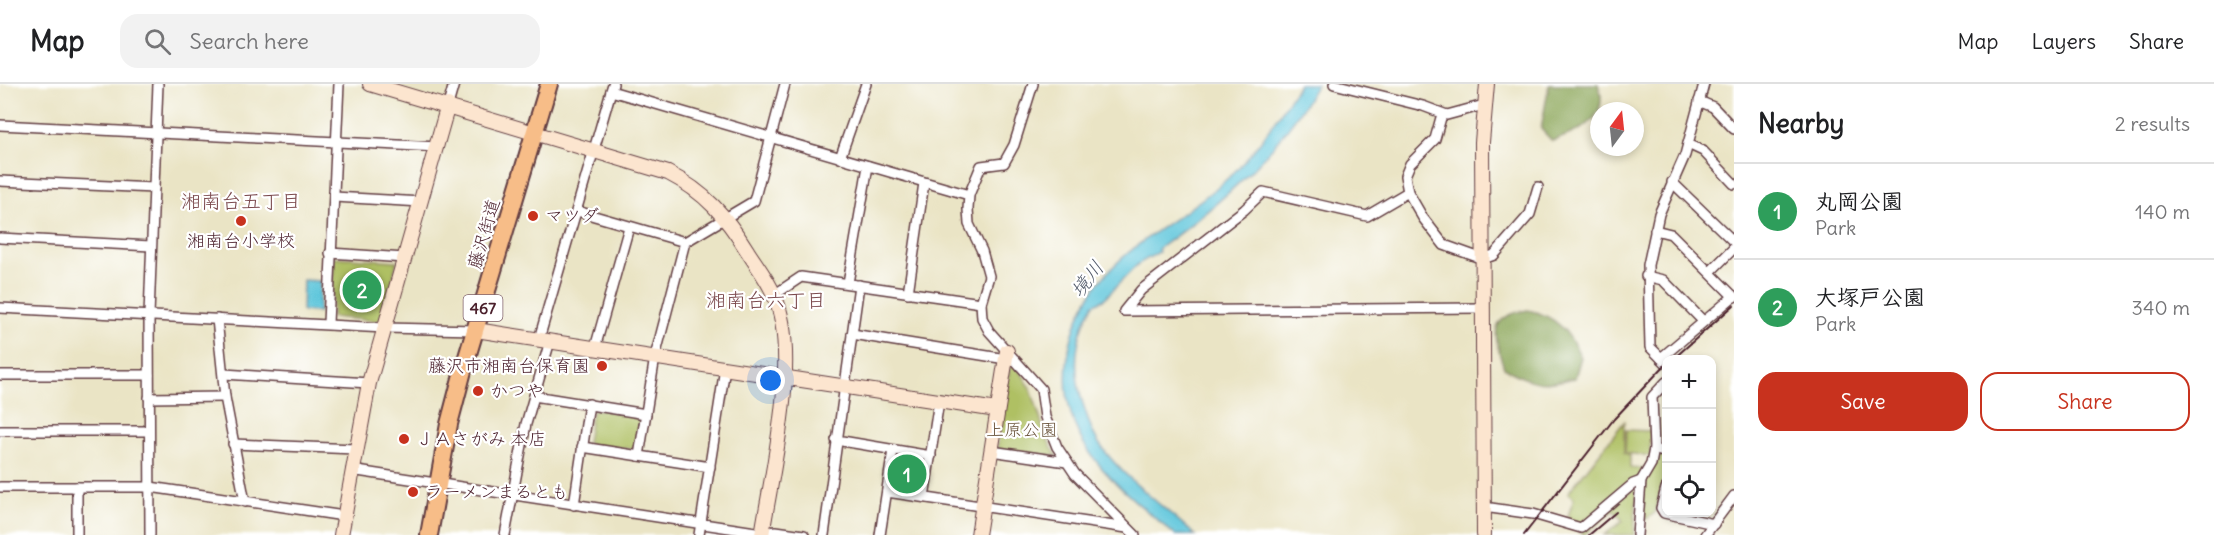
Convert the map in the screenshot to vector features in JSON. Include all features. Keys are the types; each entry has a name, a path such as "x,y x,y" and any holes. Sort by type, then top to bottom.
{"highway":[{"name":"藤沢街道","path":"429,535 452,413 549,84"}],"street":[{"path":"150,535 149,315 158,84"},
{"path":"328,323 339,84"},
{"path":"341,535 351,470 369,383 438,147 454,84"},
{"path":"639,456 654,357 685,242 725,216 754,201 785,84"},
{"path":"840,158 866,84"},
{"path":"1033,84 1014,145 1005,163 981,166 969,195 969,224 982,251 989,276 981,303 982,318 1007,355 1041,389 1045,417 1057,447 1075,474 1132,533"},
{"path":"1334,84 1423,106 1447,115 1484,105"},
{"path":"1484,535 1484,105 1487,84"},
{"path":"1662,359 1650,347 1646,276 1655,230 1688,144 1704,84"},
{"path":"377,85 668,173 702,194 725,216 774,295 785,331 785,377 764,534"},
{"path":"505,535 511,495 534,396 544,340 612,87 840,158 969,195"},
{"path":"1699,101 1713,107 1734,129"},
{"path":"1442,114 1435,139 1406,170 1408,192 1423,218 1444,245 1483,259 1494,255 1530,214 1538,187"},
{"path":"0,125 438,147"},
{"path":"1688,144 1703,151 1734,184"},
{"path":"848,283 868,166"},
{"path":"0,182 154,188"},
{"path":"1672,182 1734,242"},
{"path":"908,292 924,183"},
{"path":"1408,192 1367,216 1263,192 1244,210 1141,290 1124,311 1483,308"},
{"path":"334,197 422,202"},
{"path":"577,211 685,242"},
{"path":"595,348 629,226"},
{"path":"1655,230 1671,234 1734,296 1703,321 1670,355"},
{"path":"0,238 151,246"},
{"path":"1710,272 1734,248"},
{"path":"330,253 405,258"},
{"path":"1646,276 1663,280 1703,321"},
{"path":"774,295 801,277 981,303"},
{"path":"824,535 859,285"},
{"path":"0,308 328,323 385,328 476,330 997,410"},
{"path":"218,319 225,397 245,502"},
{"path":"852,334 1007,355"},
{"path":"978,535 1007,355"},
{"path":"699,535 725,368"},
{"path":"224,374 369,383"},
{"path":"0,375 149,375"},
{"path":"1637,535 1641,481 1651,464 1654,450 1652,397 1662,386"},
{"path":"534,396 646,414"},
{"path":"149,398 225,397"},
{"path":"924,497 939,401"},
{"path":"574,505 589,404"},
{"path":"0,431 149,431"},
{"path":"836,440 931,456"},
{"path":"233,444 355,449"},
{"path":"582,447 710,467"},
{"path":"880,535 893,450"},
{"path":"1654,450 1662,452"},
{"path":"991,452 1067,462"},
{"path":"351,470 764,534 776,531 804,535"},
{"path":"1484,507 1533,514 1581,528 1633,484 1641,481"},
{"path":"0,487 150,487 344,516"},
{"path":"77,487 77,535"},
{"path":"887,492 983,506 1132,533"},
{"path":"1705,535 1733,499"},
{"path":"1682,517 1714,524"}],"green space":[{"path":"1549,84 1598,84 1600,102 1590,102 1590,122 1573,133 1552,141 1541,129"},
{"path":"334,257 397,261 383,319 379,321 332,317"},
{"path":"1528,310 1547,316 1566,332 1581,357 1575,378 1546,383 1538,382 1504,368 1496,337 1497,329 1506,317"},
{"name":"上原公園","path":"1011,361 1028,384 1044,432 1057,456 997,449"},
{"path":"595,409 640,418 635,449 589,445 587,442 592,411"},
{"path":"1624,422 1624,453 1630,455 1630,468 1645,469 1640,477 1581,524 1567,519 1574,498 1568,493"},
{"path":"1626,430 1651,431 1650,456 1625,453"},
{"path":"893,454 926,460 921,493 888,487"},
{"path":"1655,454 1662,455 1662,488 1655,513 1646,519 1640,518 1645,478"},
{"path":"1632,489 1637,491 1634,535 1604,535 1623,521 1614,510 1584,535 1580,533"}],"water":[{"path":"1299,84 1317,84 1285,132 1226,195 1158,249 1159,252 1138,264 1103,300 1094,304 1078,344 1076,357 1078,385 1093,433 1101,446 1125,473 1195,535 1175,535 1107,474 1088,450 1076,429 1069,406 1066,383 1072,335 1092,292 1107,273 1135,247 1213,191 1239,168 1258,145"},
{"path":"303,280 320,281 319,312 302,311"}],"railway":[{"path":"1678,355 1734,305"},
{"path":"1524,535 1614,419 1662,368"},
{"path":"1589,535 1616,512"}],"place":[{"name":"マツダ","path":"533,216"},
{"name":"湘南台小学校","path":"241,221"},
{"name":"大塚戸公園","path":"362,290"},
{"name":"藤沢市湘南台保育園","path":"602,366"},
{"name":"かつや","path":"478,391"},
{"name":"ＪＡさがみ 本店","path":"404,439"},
{"name":"丸岡公園","path":"907,474"},
{"name":"ラーメンまるとも","path":"413,492"}],"district":[{"name":"湘南台五丁目","path":"241,201"},
{"name":"湘南台六丁目","path":"766,300"}],"water label":[{"name":"境川","path":"1087,279"}]}
